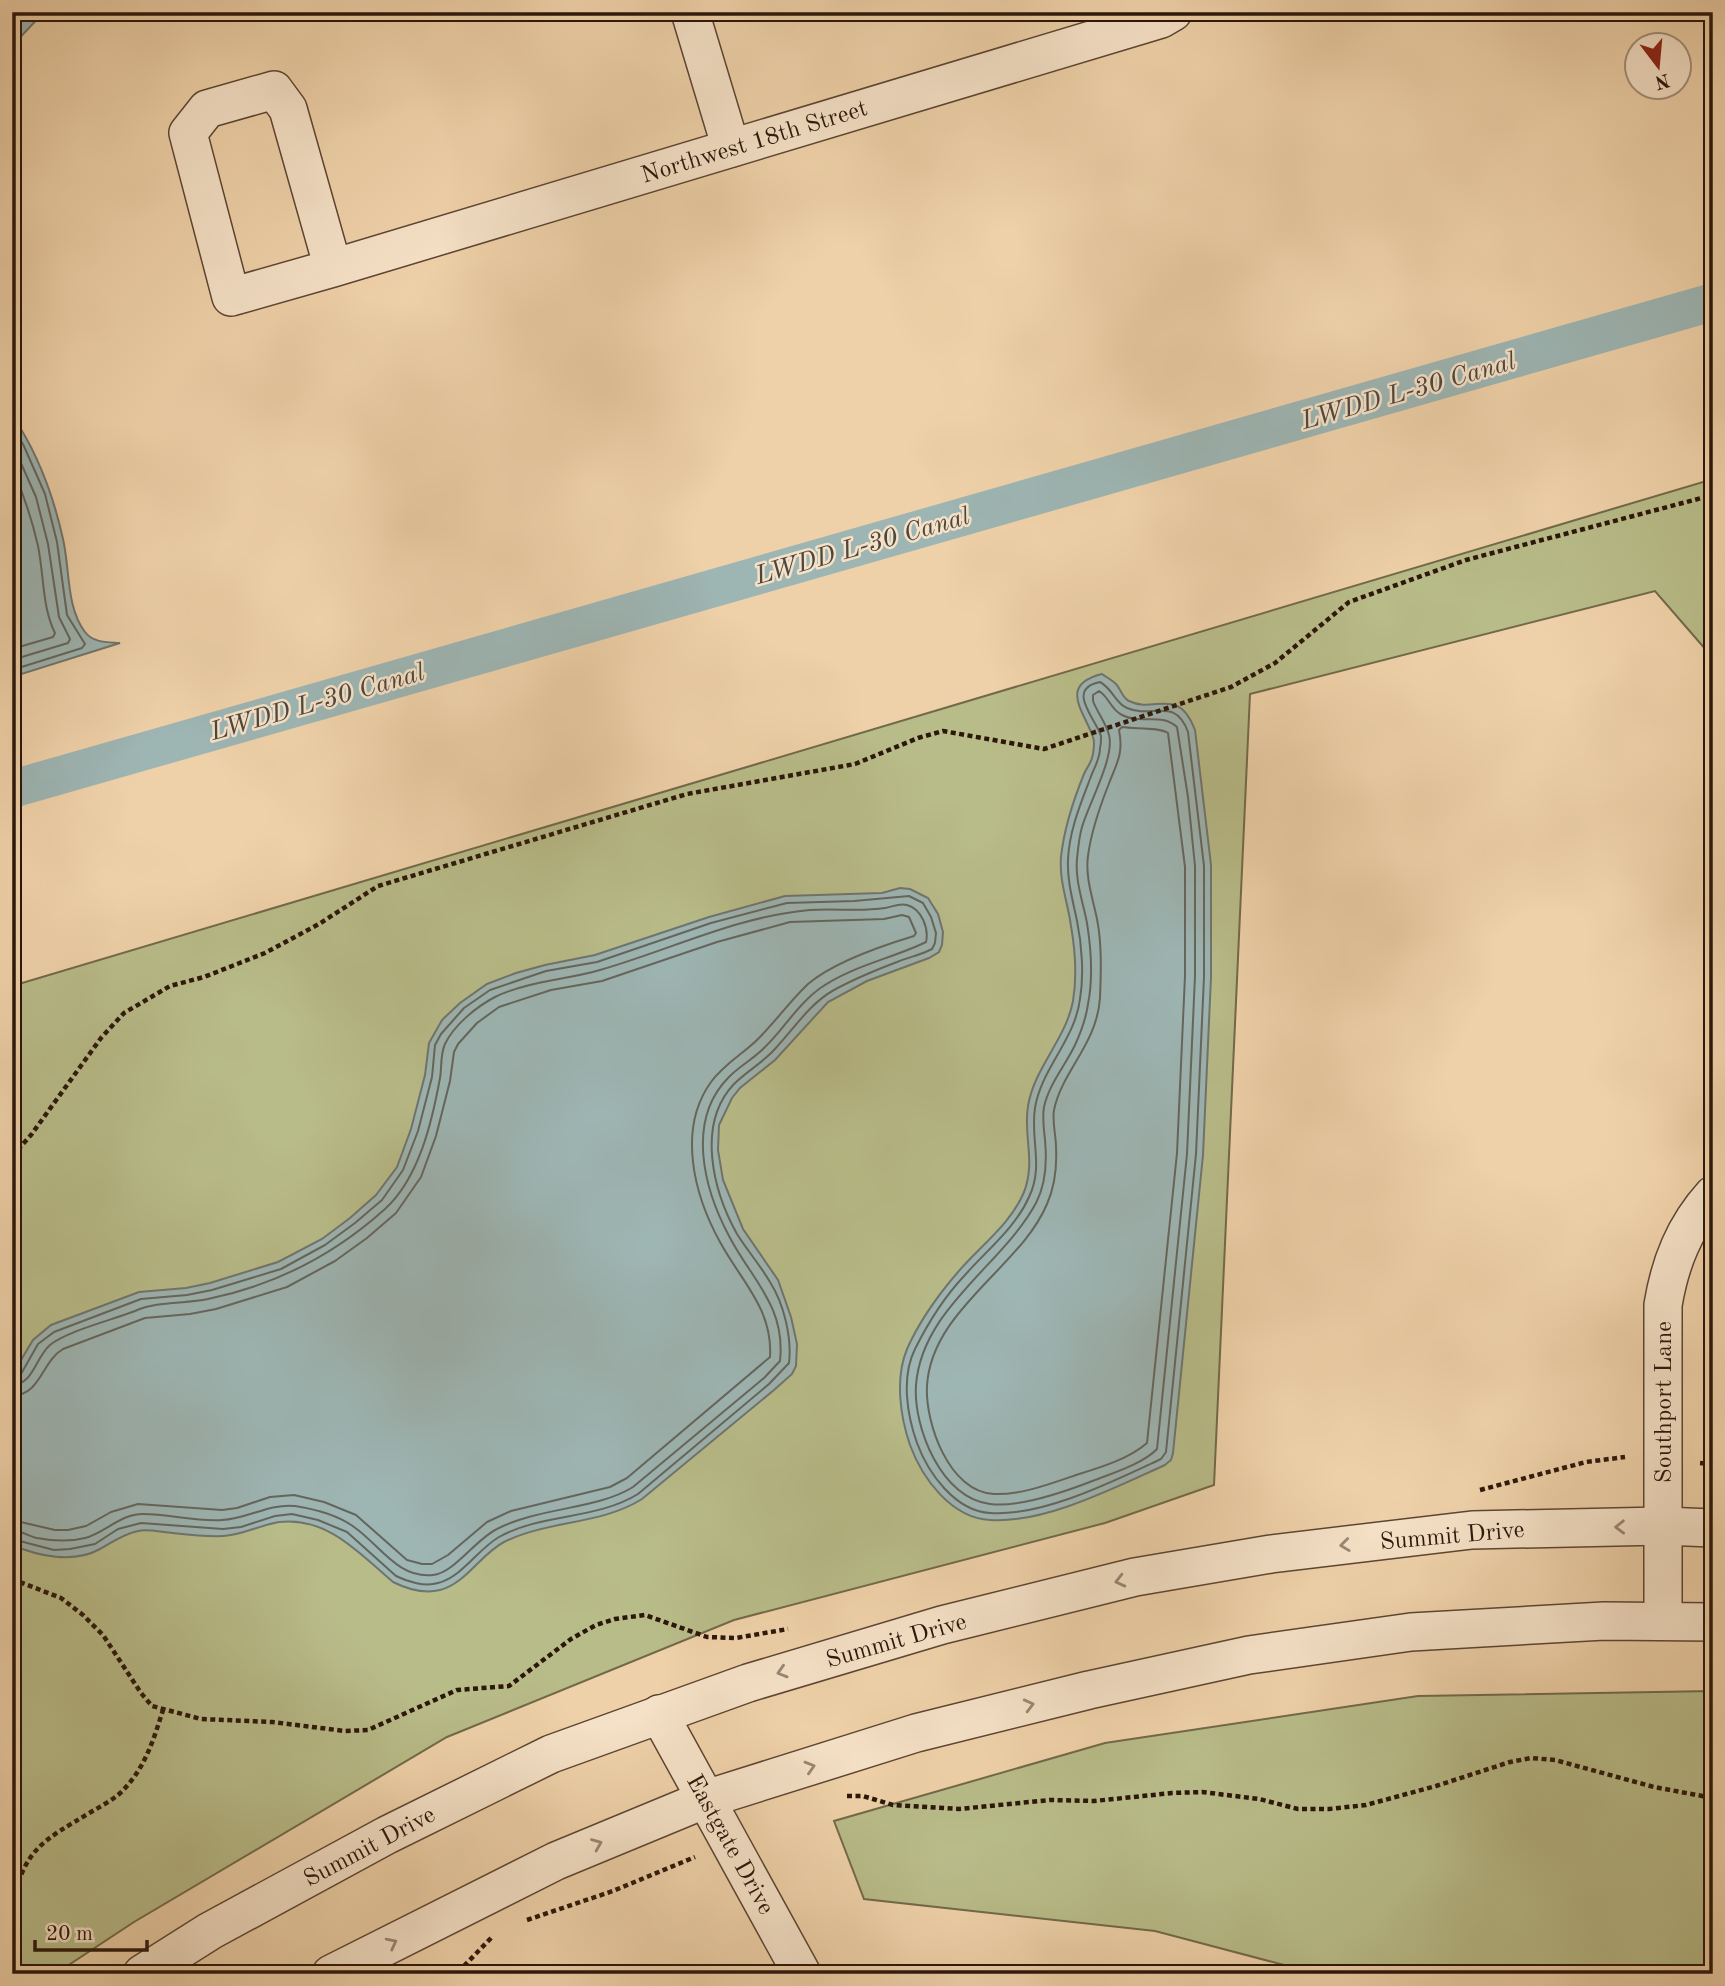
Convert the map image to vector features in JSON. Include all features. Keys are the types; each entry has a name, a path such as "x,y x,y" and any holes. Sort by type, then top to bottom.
{"street":[{"path":"690,12 731,148"},
{"name":"Northwest 18th Street","path":"333,268 288,108 274,90 207,109 188,134 232,296 333,268 1161,19 1173,12"},
{"name":"Southport Lane","path":"1663,1621 1663,1305 1668,1275 1678,1247 1692,1221 1713,1195"},
{"name":"Summit Drive","path":"142,1974 210,1931 387,1835 551,1754 748,1683 942,1625 1135,1577 1271,1555 1472,1530 1662,1526 1713,1528"},
{"path":"331,1974 556,1861 706,1799 916,1733 1089,1690 1249,1655 1411,1632 1604,1620 1713,1622"},
{"name":"Eastgate Drive","path":"659,1714 802,1974"}],"path":[{"path":"12,1156 31,1135 101,1038 124,1013 170,986 265,953 319,924 378,886 687,794 855,764 918,738 943,731 1044,749 1231,687 1275,663 1349,602 1466,560 1713,495"},
{"path":"12,1579 61,1598 83,1615 103,1634 141,1693 152,1706 163,1710 146,1759 126,1788 37,1847 23,1866 12,1907"},
{"path":"845,1796 863,1796 892,1805 959,1809 1050,1800 1094,1801 1202,1792 1259,1799 1298,1809 1329,1809 1366,1805 1531,1758 1555,1760 1604,1775 1713,1798"},
{"path":"523,1922 613,1891 729,1840"}],"green space":[{"path":"1713,479 1713,658 1655,591 1250,694 1214,1485 1105,1523 734,1620 447,1737 134,1922 55,1974 12,1974 12,986"},
{"path":"1713,1691 1713,1974 1318,1974 1155,1931 864,1899 834,1821 1105,1743 1418,1696"}],"water":[{"path":"12,12 44,12 12,46"},
{"path":"12,415 30,444 49,490 63,539 72,599 79,622 88,636 101,641 120,643 12,677"},
{"path":"1102,674 1116,684 1129,701 1148,705 1174,704 1188,716 1195,730 1211,865 1211,977 1203,1155 1173,1453 1171,1460 1165,1465 1079,1502 1033,1516 990,1520 976,1518 951,1504 930,1483 922,1470 910,1445 904,1422 900,1397 901,1372 907,1349 930,1309 958,1272 1011,1214 1024,1192 1029,1170 1027,1117 1031,1092 1064,1028 1074,992 1074,944 1062,883 1061,857 1076,794 1092,760 1094,745 1080,709 1077,692 1089,679"},
{"path":"900,888 910,889 928,898 938,914 943,932 939,952 867,981 828,1002 775,1060 740,1088 719,1125 718,1150 723,1180 743,1229 778,1280 797,1344 796,1366 792,1374 774,1390 642,1499 609,1514 538,1530 504,1542 457,1582 434,1591 416,1590 393,1582 342,1539 312,1525 296,1522 279,1522 223,1536 141,1530 123,1536 90,1554 67,1557 44,1555 12,1545 12,1375 33,1340 51,1325 139,1292 210,1283 278,1262 322,1239 350,1218 376,1195 397,1167 411,1129 425,1075 429,1043 442,1020 460,1003 487,984 516,973 595,955 709,917 785,896 882,893"}],"waterway":[{"name":"LWDD L-30 Canal","path":"12,789 1713,302"}]}
